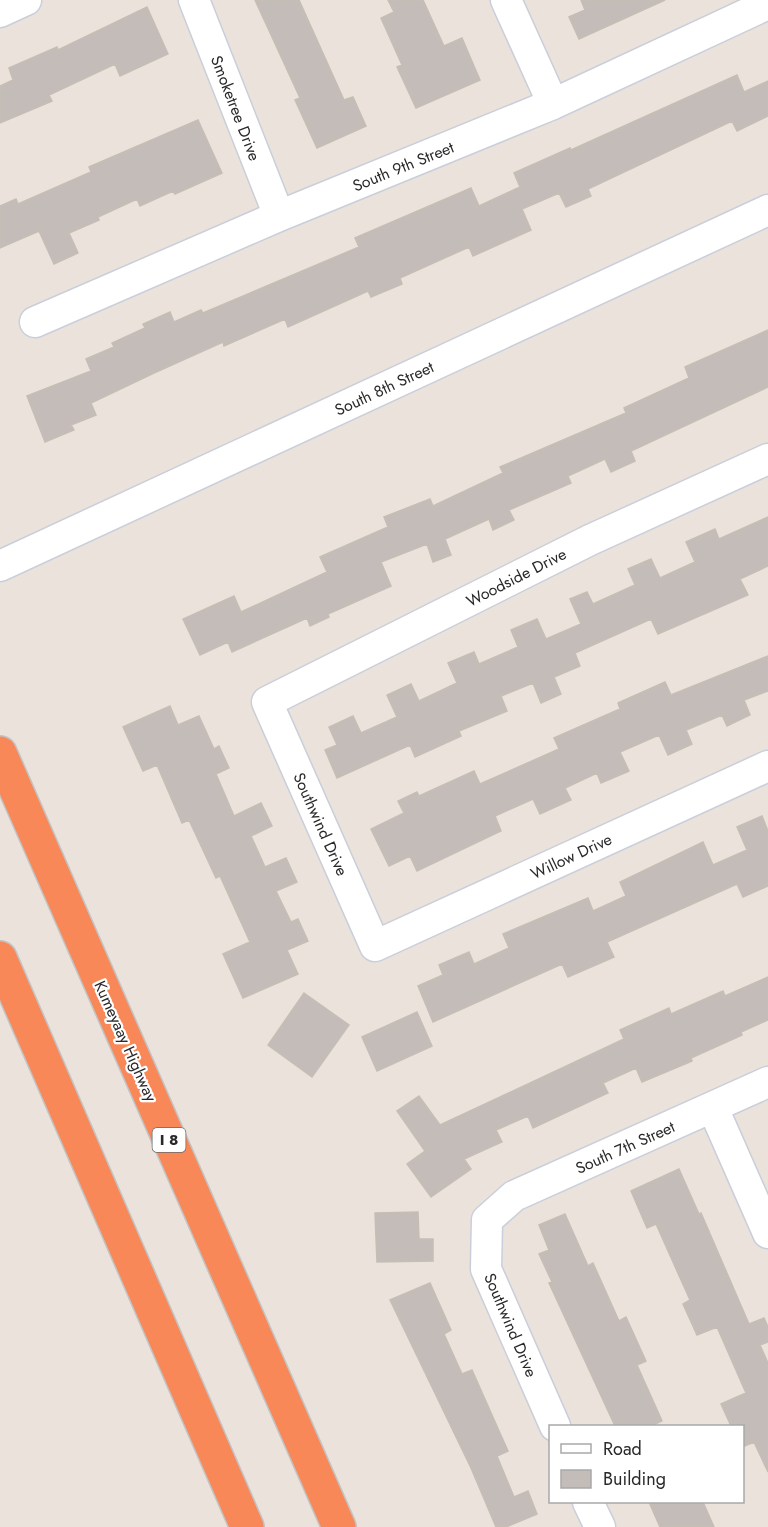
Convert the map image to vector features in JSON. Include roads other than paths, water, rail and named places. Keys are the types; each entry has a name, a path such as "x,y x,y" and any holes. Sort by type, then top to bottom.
{"highway":[{"name":"Kumeyaay Highway","path":"0,753 339,1527"},
{"path":"0,958 247,1527"}],"street":[{"path":"0,12 26,0"},
{"name":"Smoketree Drive","path":"194,0 279,216"},
{"path":"506,0 553,104"},
{"name":"South 9th Street","path":"35,321 279,216 553,104 768,4"},
{"name":"South 8th Street","path":"0,566 768,210"},
{"name":"Woodside Drive","path":"267,702 590,540 768,459"},
{"name":"Southwind Drive","path":"267,702 375,946"},
{"name":"Willow Drive","path":"375,946 768,766"},
{"name":"South 7th Street","path":"487,1220 514,1196 768,1082"},
{"path":"713,1108 768,1233"},
{"name":"Southwind Drive","path":"487,1220 486,1269 555,1425"},
{"path":"588,1503 600,1527"}]}
